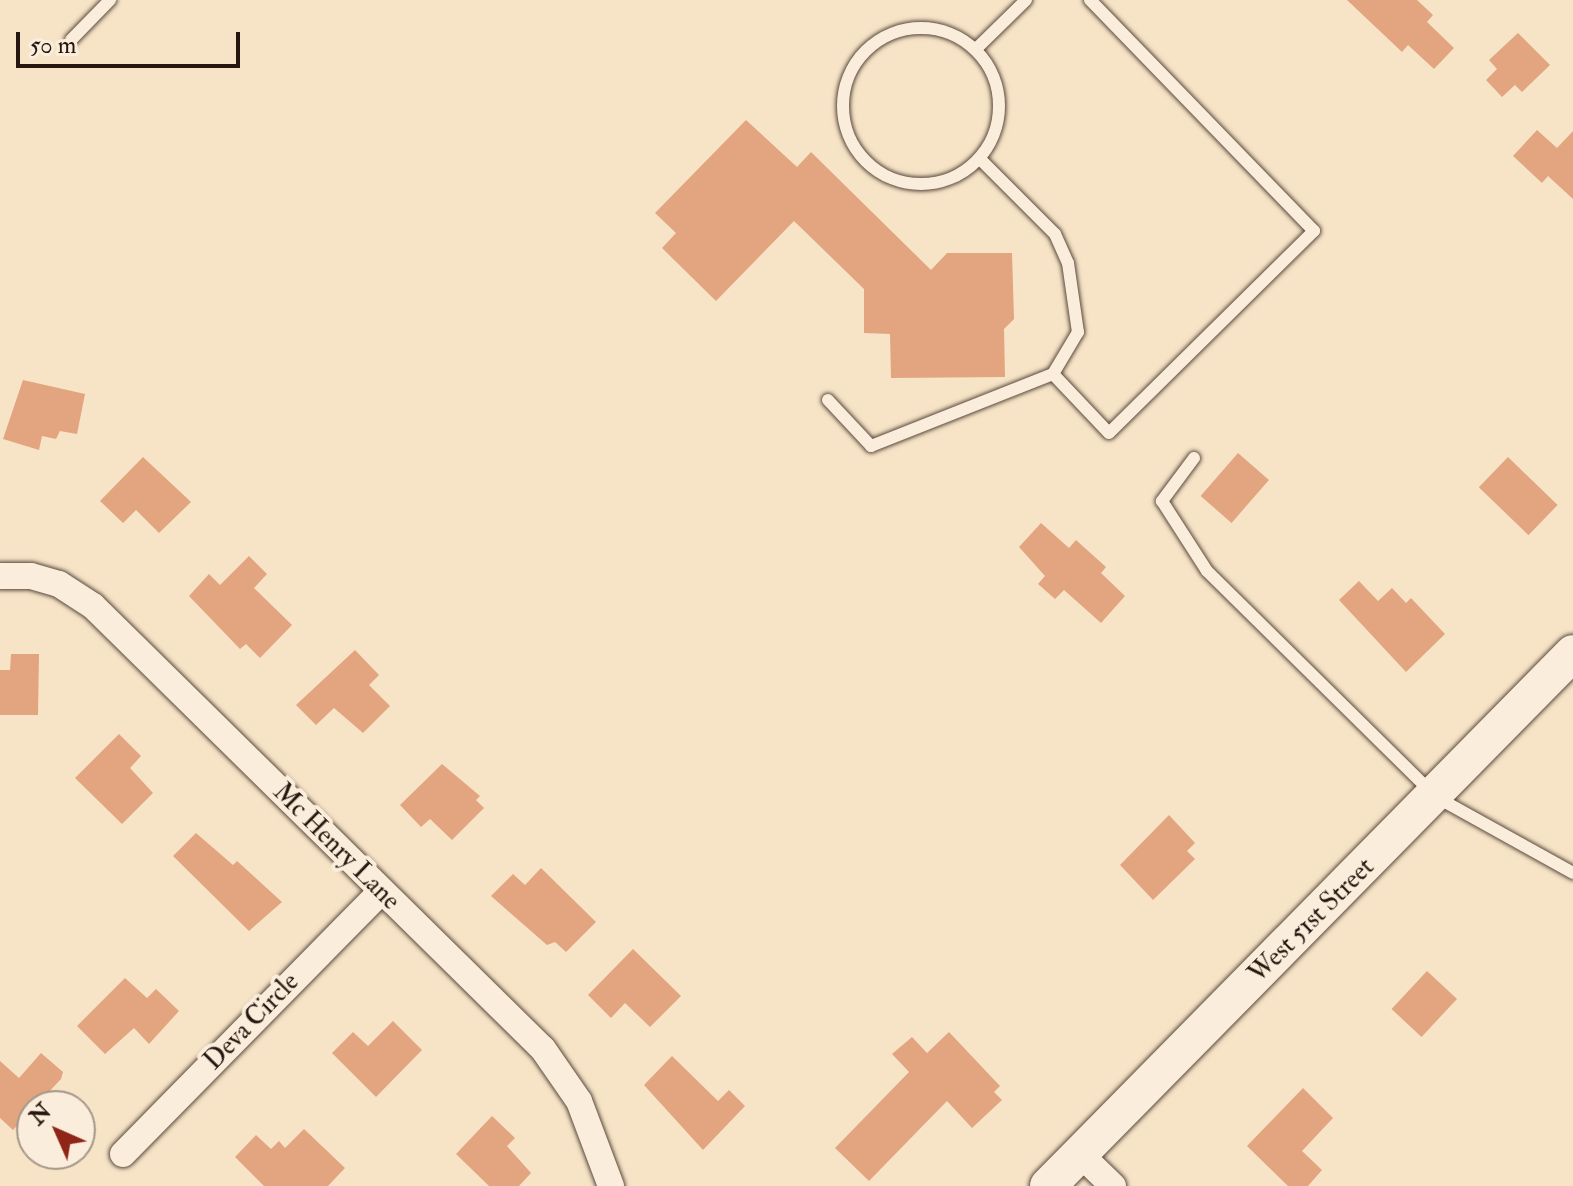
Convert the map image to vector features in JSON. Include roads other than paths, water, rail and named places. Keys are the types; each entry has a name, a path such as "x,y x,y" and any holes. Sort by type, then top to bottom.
{"street":[{"name":"Mc Henry Lane","path":"0,576 59,584 93,606 554,1063 579,1101 611,1186"},
{"name":"West 51st Street","path":"1048,1186 1436,797 1573,653"},
{"name":"Deva Circle","path":"123,1154 381,891"},
{"path":"1080,1154 1113,1186"}],"lane":[{"path":"71,40 110,0"},
{"path":"976,49 1026,0"},
{"path":"1053,374 1109,433 1314,231 1090,0"},
{"path":"928,28 954,34 976,49 998,91 999,115 980,159 959,175 934,184 895,180 861,159 847,135 842,109 846,83 857,59 877,41 902,30 928,28"},
{"path":"828,400 871,446 1053,374 1078,332 1068,263 1055,234 980,159"},
{"path":"1194,458 1162,501 1207,571 1436,797 1573,873"}]}
